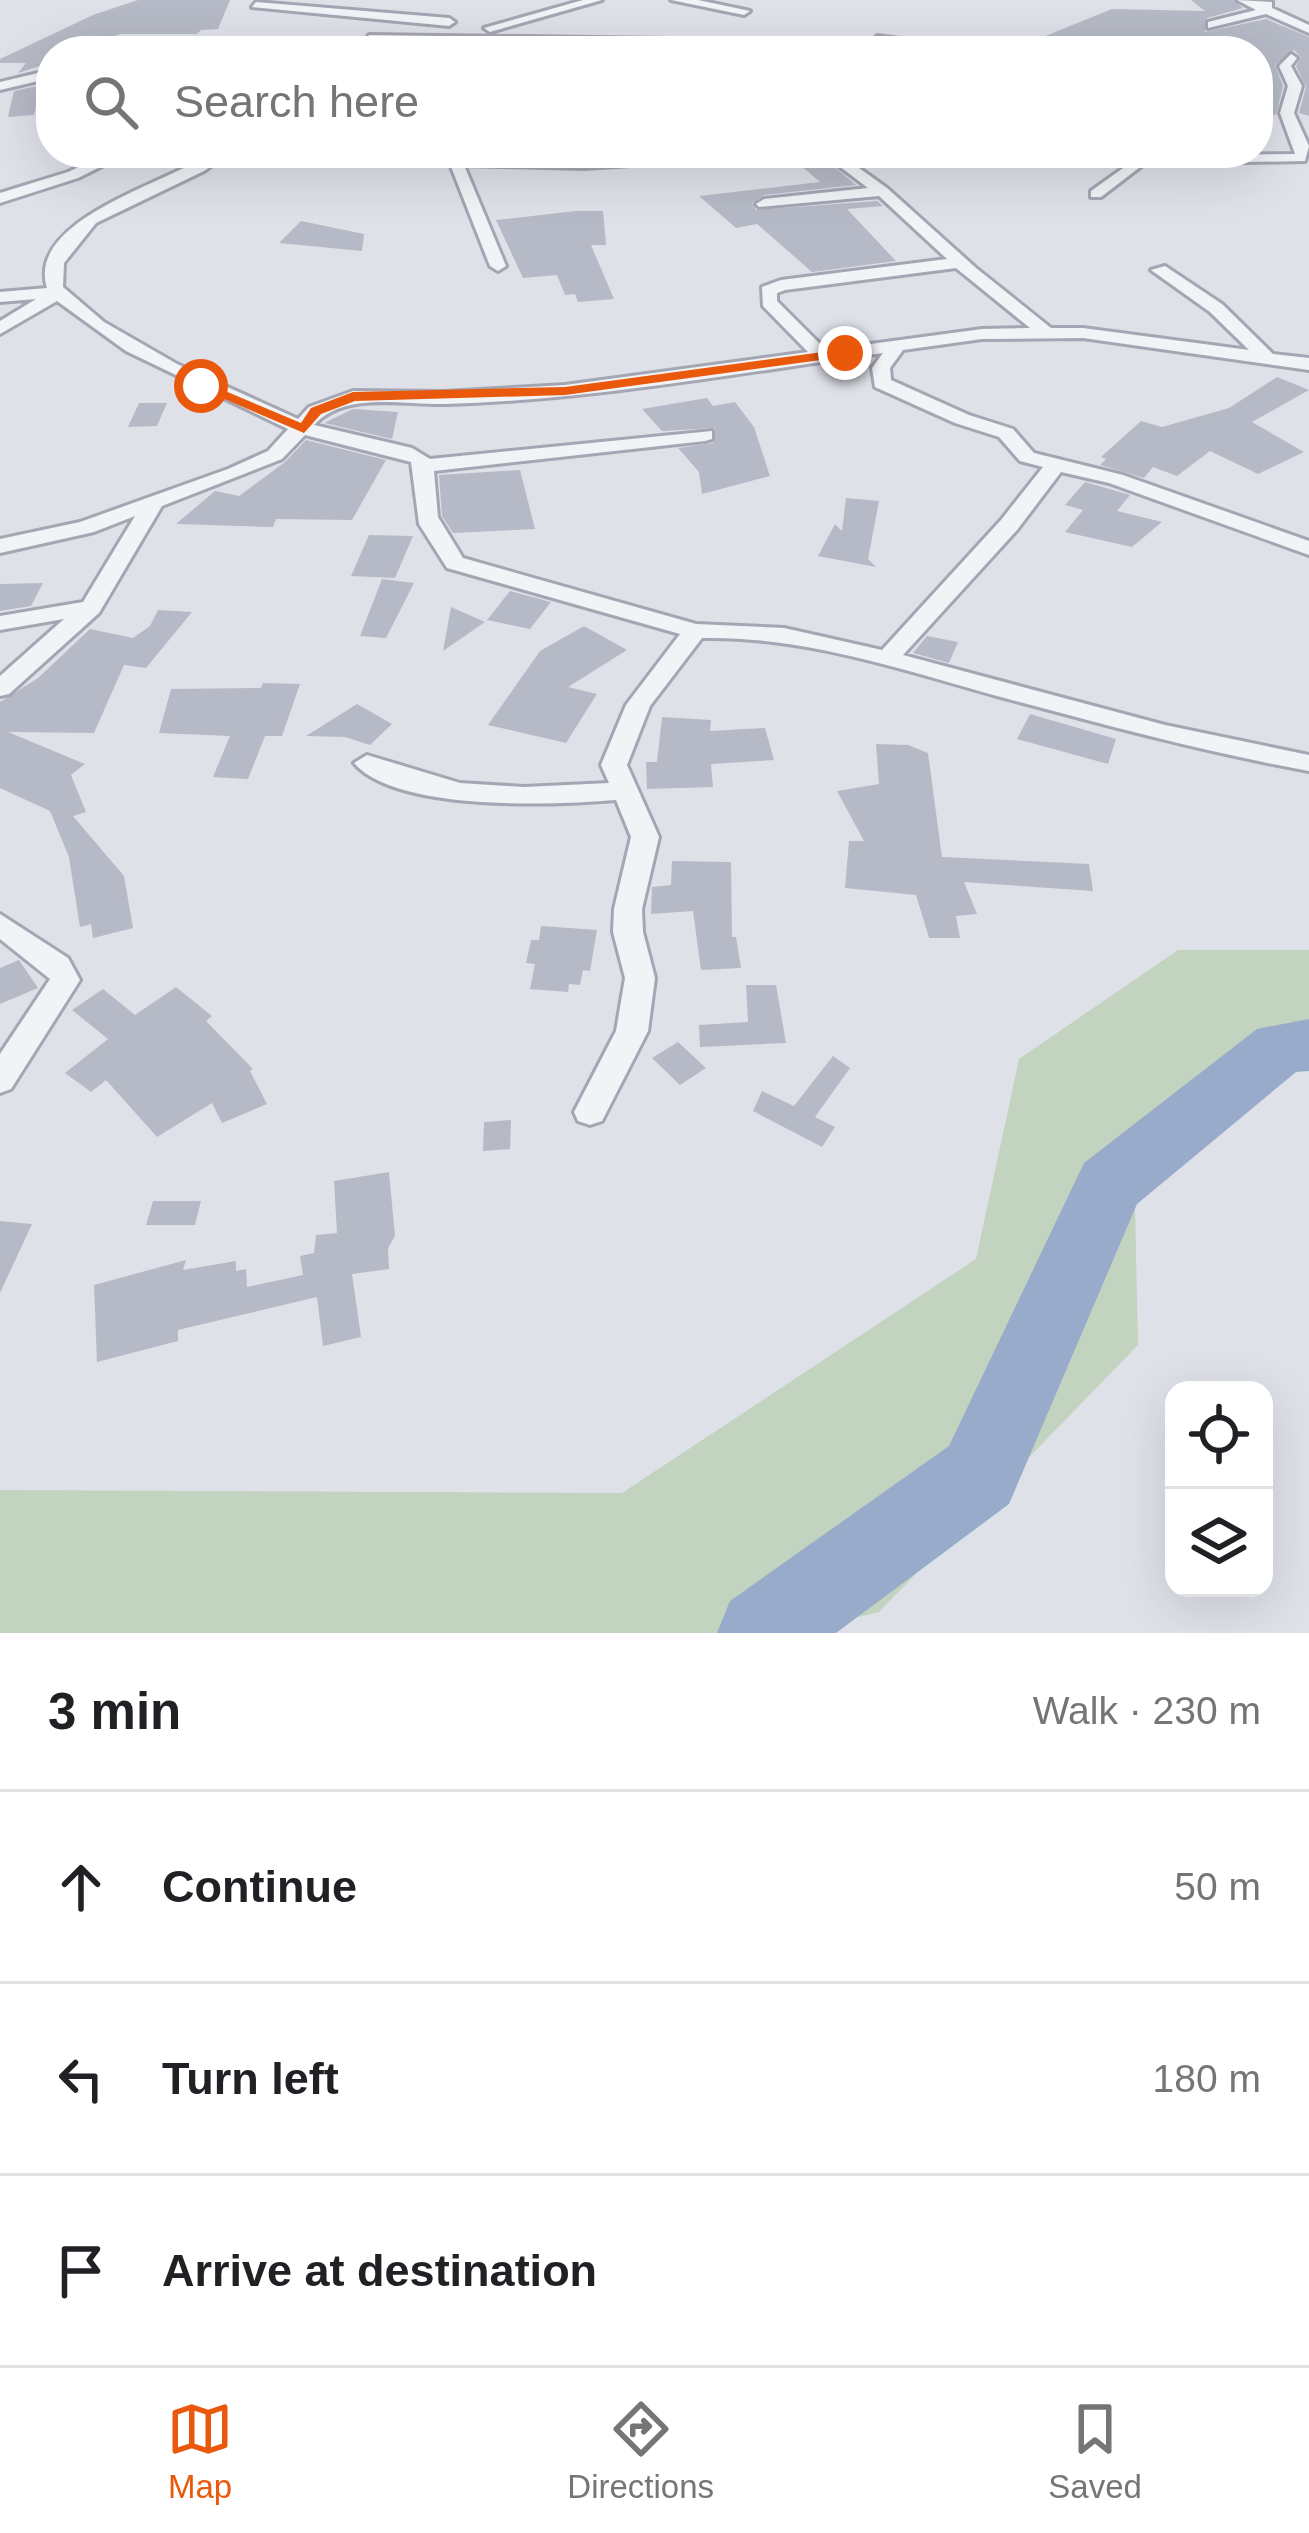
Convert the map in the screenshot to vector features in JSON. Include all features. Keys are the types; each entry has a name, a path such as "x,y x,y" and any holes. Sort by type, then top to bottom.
{"street":[{"path":"248,36 258,3 490,28 596,0"},
{"path":"677,0 744,11"},
{"path":"1243,0 1268,6 1309,29"},
{"path":"1212,25 1268,6"},
{"path":"490,28 504,36"},
{"path":"1273,160 1305,155 1287,113 1295,86 1284,57 1309,58"},
{"path":"0,86 36,78"},
{"path":"0,198 90,168"},
{"path":"199,168 138,191 93,216 56,263 52,278 58,293 183,376 304,429 409,454 424,466 705,435"},
{"path":"458,168 498,266"},
{"path":"850,168 1043,331"},
{"path":"1096,194 1130,168"},
{"path":"764,204 882,191"},
{"path":"821,356 769,302 768,291 781,285 958,262"},
{"path":"1159,269 1216,308 1268,359"},
{"path":"0,297 58,293"},
{"path":"0,329 58,293"},
{"path":"0,546 86,527 275,455 316,411 353,397 565,391 982,334 1043,331 1309,364"},
{"path":"895,349 881,368 882,383 1006,433 1027,457 1116,479 1309,548"},
{"path":"424,466 427,514 440,546 455,563 695,631 732,628 889,656 1116,721 1309,763"},
{"path":"889,656 1009,525 1055,466"},
{"path":"0,689 91,608 154,503"},
{"path":"0,623 91,608"},
{"path":"590,1112 632,1031 640,978 628,909 645,837 614,765 638,705 695,631"},
{"path":"367,763 402,780 524,799 622,791"},
{"path":"0,924 57,966 65,980 0,1080"}],"green space":[{"path":"1178,950 1309,950 1309,1064 1270,1051 1135,1206 1138,1345 879,1612 794,1633 0,1633 0,1490 622,1493 976,1259 1019,1059"}],"building":[{"path":"138,0 230,0 218,29 197,34 49,36"},
{"path":"1191,0 1233,0 1243,8 1207,18 1205,32 1266,19 1309,37 1309,116 1299,113 1306,87 1296,66 1301,57 1294,50 1275,65 1283,86 1273,115 1273,36 1045,36 1112,9 1205,11"},
{"path":"36,42 36,67 18,73 26,63 0,63"},
{"path":"36,86 34,115 8,117 14,91"},
{"path":"804,168 836,168 856,185 764,195 752,203 756,210 877,201 883,206 847,209 896,261 812,272 757,224 736,228 699,196 820,182"},
{"path":"603,211 606,245 591,245 614,299 578,302 575,294 565,295 557,275 523,278 496,220"},
{"path":"301,221 364,234 362,251 279,243"},
{"path":"1277,377 1309,390 1252,422 1304,452 1258,474 1210,451 1177,476 1153,467 1144,478 1100,465 1106,459 1101,457 1141,421 1162,427 1229,408"},
{"path":"707,398 713,406 735,402 754,427 770,476 702,494 699,472 678,448 713,443 715,428 662,431 642,409"},
{"path":"139,403 167,403 157,426 128,427"},
{"path":"353,409 398,412 392,439 324,423"},
{"path":"306,440 386,460 352,520 276,519 273,527 176,524 215,491 239,496"},
{"path":"520,470 535,529 453,533 442,516 439,475"},
{"path":"1085,482 1130,495 1117,511 1162,522 1132,547 1065,532 1083,510 1065,505"},
{"path":"846,498 879,501 868,559 876,567 818,556 835,524 842,531"},
{"path":"369,535 413,536 395,578 351,576"},
{"path":"382,579 414,583 386,638 360,636"},
{"path":"43,583 31,606 0,611 0,584"},
{"path":"510,591 551,602 530,629 487,620"},
{"path":"451,607 485,622 443,651"},
{"path":"158,610 192,612 146,668 124,665 94,733 8,732 85,764 71,775 86,812 73,816 124,876 133,928 93,938 91,924 80,927 69,857 50,811 0,788 0,702 38,678 90,629 133,638 150,626"},
{"path":"584,626 627,650 568,687 597,694 566,743 488,725 540,651"},
{"path":"927,636 958,642 949,663 913,653"},
{"path":"263,683 300,684 282,736 265,736 248,779 213,777 230,736 159,733 171,689 261,688"},
{"path":"357,704 392,724 370,745 345,737 306,736"},
{"path":"1030,714 1116,739 1108,764 1017,739"},
{"path":"662,717 711,720 710,731 765,728 774,760 711,764 713,787 647,789 646,762 657,762"},
{"path":"876,744 908,745 928,753 942,857 1089,864 1093,891 964,882 977,914 956,916 960,938 929,938 916,895 845,888 849,841 864,841 837,791 879,784"},
{"path":"672,861 731,862 732,937 736,937 741,968 701,970 693,911 651,914 652,887 671,885"},
{"path":"541,926 597,930 590,971 583,970 580,985 569,984 568,992 530,989 535,964 526,963 531,940 539,940"},
{"path":"19,960 38,988 0,1004 0,968"},
{"path":"746,985 776,985 786,1043 700,1047 699,1025 748,1022"},
{"path":"176,987 212,1016 206,1021 253,1069 267,1104 222,1123 212,1103 157,1137 106,1080 91,1092 65,1073 108,1039 72,1010 103,989 135,1015"},
{"path":"678,1042 706,1068 680,1085 652,1058"},
{"path":"833,1056 850,1068 815,1117 835,1127 822,1147 753,1111 762,1091 794,1106"},
{"path":"511,1120 510,1149 483,1151 484,1122"},
{"path":"389,1172 395,1236 388,1248 389,1269 352,1274 361,1337 323,1346 317,1297 178,1330 178,1341 97,1362 94,1285 186,1260 183,1270 236,1261 236,1271 246,1269 247,1287 303,1275 300,1256 314,1253 316,1235 337,1233 334,1181"},
{"path":"153,1201 201,1201 195,1225 146,1225"},
{"path":"0,1221 32,1224 0,1293"}],"waterway":[{"path":"762,1633 979,1475 1109,1184 1280,1047 1309,1045"}],"route":[{"path":"201,386 304,429 316,411 353,397 565,391 845,353"}]}
